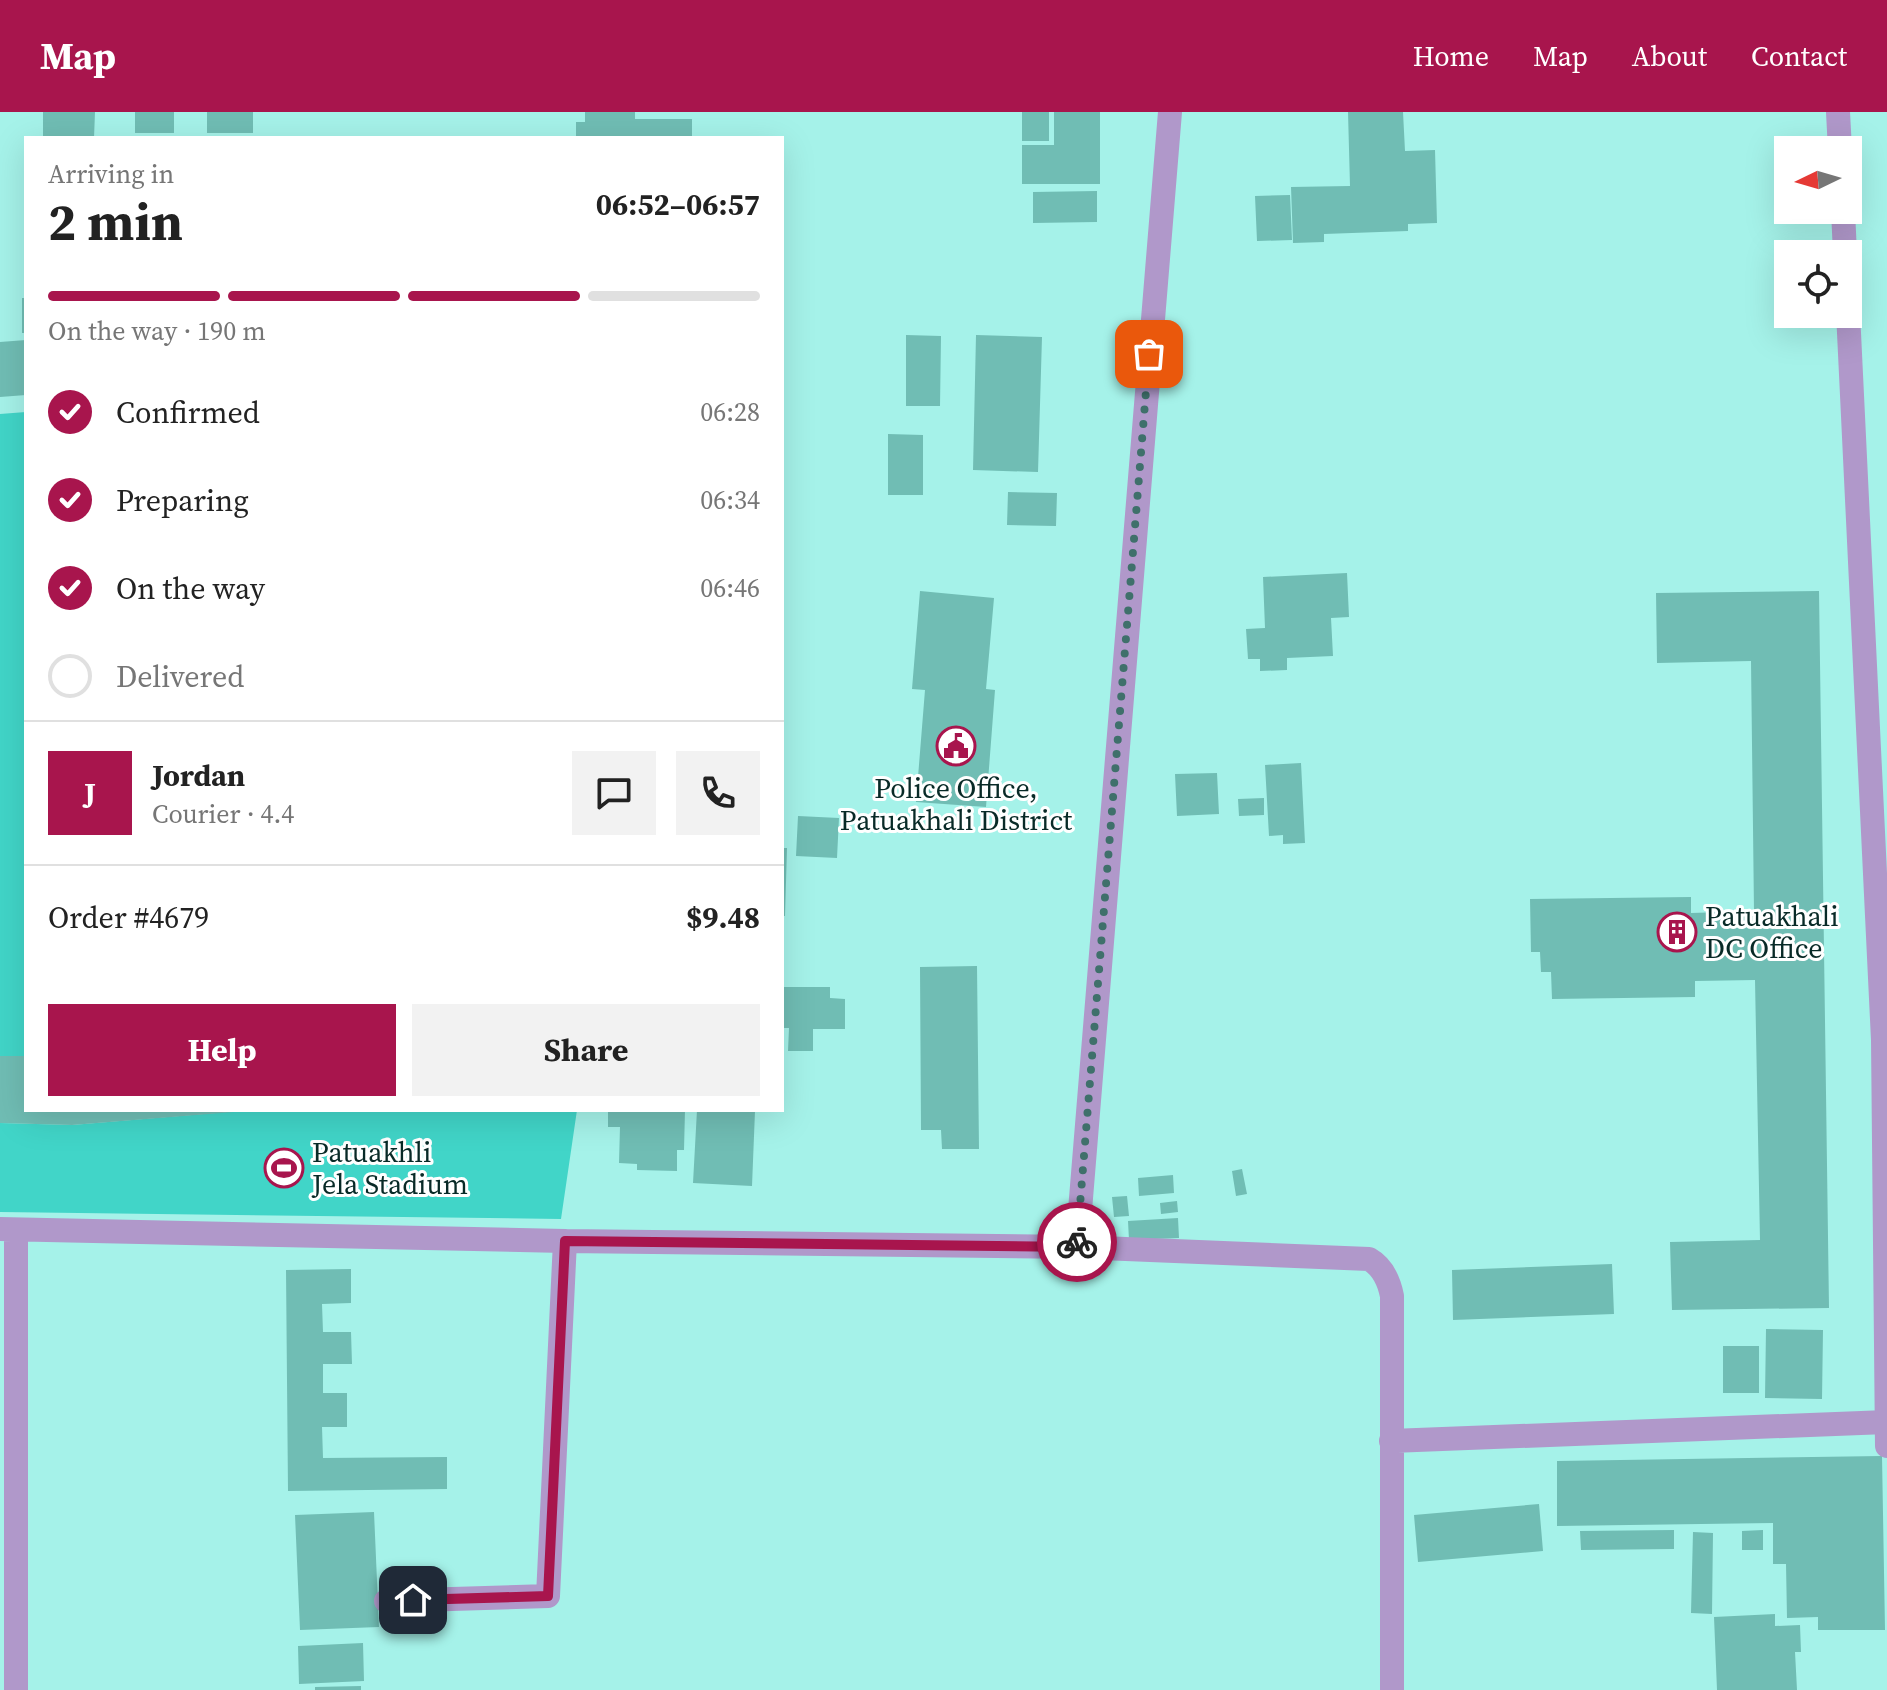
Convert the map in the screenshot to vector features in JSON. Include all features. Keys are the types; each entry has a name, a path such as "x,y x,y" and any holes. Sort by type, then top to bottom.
{"street":[{"path":"1077,1247 1170,112"},
{"path":"1838,112 1839,136"},
{"path":"1849,328 1883,1040 1887,1446"},
{"path":"16,1690 8,1229 565,1241 1077,1247 1369,1259 1377,1263 1389,1282 1392,1296 1392,1690"},
{"path":"386,1601 548,1596 565,1241"},
{"path":"1391,1441 1887,1422"}],"shaded area":[{"path":"24,412 24,1056 0,1056 0,414"},
{"name":"Patuakhli Jela Stadium","path":"227,1112 577,1112 561,1219 0,1212 0,1123 72,1125"}],"building":[{"path":"43,112 95,112 94,136 43,136"},
{"path":"135,112 174,112 174,133 135,133"},
{"path":"207,112 253,112 253,133 207,133"},
{"path":"585,112 635,112 635,119 692,119 692,136 576,136 576,122 585,122"},
{"path":"1022,112 1049,112 1049,141 1022,141"},
{"path":"1054,112 1100,112 1100,184 1022,184 1022,145 1054,145"},
{"path":"1348,112 1403,112 1405,151 1435,150 1437,223 1408,224 1408,231 1324,234 1324,242 1293,243 1291,187 1350,186"},
{"path":"1097,191 1097,222 1033,223 1033,192"},
{"path":"1290,195 1292,240 1257,241 1255,196"},
{"path":"22,298 24,298 24,333"},
{"path":"906,335 941,336 940,406 906,406"},
{"path":"976,335 1042,337 1038,472 973,470"},
{"path":"24,340 24,395 0,397 0,342"},
{"path":"888,434 923,435 923,495 888,495"},
{"path":"1008,492 1057,493 1056,526 1007,525"},
{"path":"1347,573 1349,617 1331,618 1333,656 1287,658 1287,670 1260,671 1260,659 1248,659 1246,629 1265,628 1263,577"},
{"name":"Police Office, Patuakhali District","path":"920,591 994,598 986,689 995,690 986,807 916,802 925,690 912,689"},
{"name":"Patuakhali DC Office","path":"1819,591 1829,1308 1672,1310 1670,1242 1760,1240 1755,980 1695,981 1695,997 1552,999 1551,972 1541,972 1540,952 1531,952 1530,899 1691,897 1691,913 1754,911 1751,661 1657,663 1656,593"},
{"path":"1301,763 1305,843 1283,844 1283,835 1269,836 1265,765"},
{"path":"1217,773 1219,814 1177,816 1175,774"},
{"path":"1264,798 1264,815 1239,816 1238,799"},
{"path":"798,816 839,818 837,858 796,856"},
{"path":"784,848 787,848 785,916"},
{"path":"977,966 979,1149 942,1149 941,1130 921,1130 920,967"},
{"path":"784,987 830,987 830,998 845,999 845,1029 813,1029 813,1051 788,1051 789,1028 784,1028"},
{"path":"0,1056 24,1056 24,1112 234,1112 72,1125 0,1123"},
{"path":"608,1112 685,1112 684,1150 677,1150 677,1171 637,1170 637,1164 619,1163 620,1127 608,1127"},
{"path":"697,1112 755,1112 752,1186 693,1183"},
{"path":"1242,1169 1247,1194 1236,1196 1232,1171"},
{"path":"1173,1175 1174,1193 1139,1196 1138,1178"},
{"path":"1127,1196 1129,1216 1114,1217 1112,1197"},
{"path":"1177,1201 1178,1212 1161,1214 1160,1203"},
{"path":"1178,1218 1179,1238 1129,1240 1128,1221"},
{"path":"1612,1264 1614,1314 1453,1320 1452,1270"},
{"path":"351,1269 351,1303 322,1304 323,1332 351,1332 352,1364 323,1364 323,1393 347,1393 347,1427 322,1427 323,1458 447,1457 447,1489 288,1491 286,1270"},
{"path":"1766,1329 1823,1330 1822,1399 1765,1398"},
{"path":"1723,1346 1759,1346 1759,1393 1723,1393"},
{"path":"1882,1456 1885,1630 1818,1630 1818,1617 1787,1618 1786,1564 1773,1564 1773,1523 1557,1526 1557,1461"},
{"path":"1539,1504 1543,1551 1418,1562 1414,1515"},
{"path":"374,1512 379,1627 300,1630 295,1515"},
{"path":"1674,1530 1674,1549 1581,1550 1580,1531"},
{"path":"1763,1530 1763,1550 1742,1550 1742,1531"},
{"path":"1693,1532 1713,1533 1712,1614 1691,1613"},
{"path":"1775,1614 1775,1626 1800,1625 1801,1652 1795,1652 1797,1690 1717,1690 1714,1617"},
{"path":"363,1643 364,1681 299,1684 298,1646"},
{"path":"361,1686 361,1690 315,1690 315,1687"}],"way so far":[{"path":"1077,1242 1149,354"}],"place":[{"name":"Police Office, Patuakhali District","path":"956,746"},
{"name":"Patuakhali DC Office","path":"1677,932"},
{"name":"Patuakhli Jela Stadium","path":"284,1168"}],"route":[{"path":"413,1600 548,1596 565,1241 1077,1247 1077,1242"}]}
